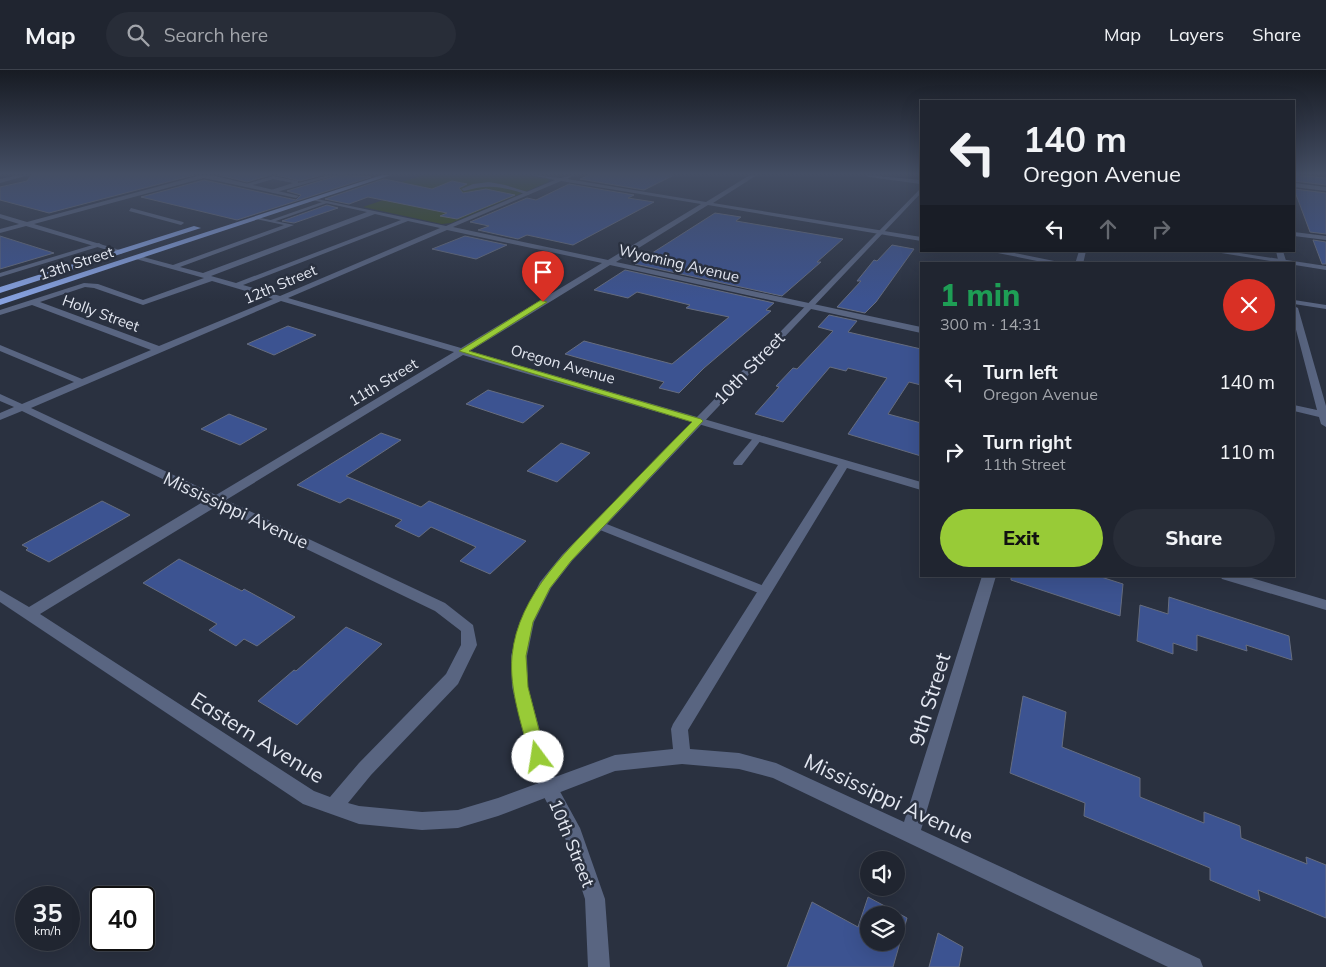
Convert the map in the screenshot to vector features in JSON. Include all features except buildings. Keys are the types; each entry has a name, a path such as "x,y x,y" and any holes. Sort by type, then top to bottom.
{"highway":[{"path":"139,256 139,252 148,248 211,228 230,217"},
{"name":"13th Street","path":"0,302 261,217"},
{"name":"13th Street","path":"0,290 204,225"},
{"path":"0,297 114,260 121,256 121,252"}],"street":[{"path":"3,217 121,252"},
{"path":"0,231 52,217"},
{"path":"0,313 76,288 95,286 143,303 362,217"},
{"name":"Wyoming Avenue","path":"398,217 920,330"},
{"name":"12th Street","path":"0,417 473,217"},
{"name":"11th Street","path":"28,614 684,217"},
{"path":"783,217 920,240"},
{"name":"10th Street","path":"599,967 595,900 573,835 549,788 538,757 520,687 519,656 527,622 545,586 567,558 895,217"},
{"path":"173,266 291,225 258,218"},
{"path":"237,285 408,219"},
{"path":"1295,234 1326,238"},
{"path":"997,252 1054,262"},
{"name":"Oregon Avenue","path":"139,256 920,486"},
{"name":"Holly Street","path":"31,302 161,350"},
{"path":"1295,302 1326,307"},
{"path":"1295,312 1325,418"},
{"path":"0,348 84,382"},
{"name":"Mississippi Avenue","path":"0,397 440,607 468,629 469,645 452,679 365,769 334,806"},
{"path":"1295,408 1325,418"},
{"path":"682,756 679,729 844,464"},
{"name":"9th Street","path":"910,834 989,577"},
{"path":"1230,577 1326,606"},
{"name":"Eastern Avenue","path":"0,595 309,798 358,815 422,821 458,819 498,807 549,788"},
{"name":"Mississippi Avenue","path":"549,788 615,763 682,756 739,761 776,771 1192,967"}],"lane":[{"path":"157,217 181,223"},
{"path":"271,221 283,217"},
{"path":"0,275 99,245"},
{"path":"1218,252 1282,262"},
{"path":"1295,264 1326,268"},
{"path":"738,463 758,438"},
{"path":"599,525 765,591"}],"green space":[{"path":"409,217 466,217 451,223 442,224"}],"route":[{"path":"538,757 520,687 519,656 527,622 545,586 567,558 698,421 463,351 543,302"}]}
